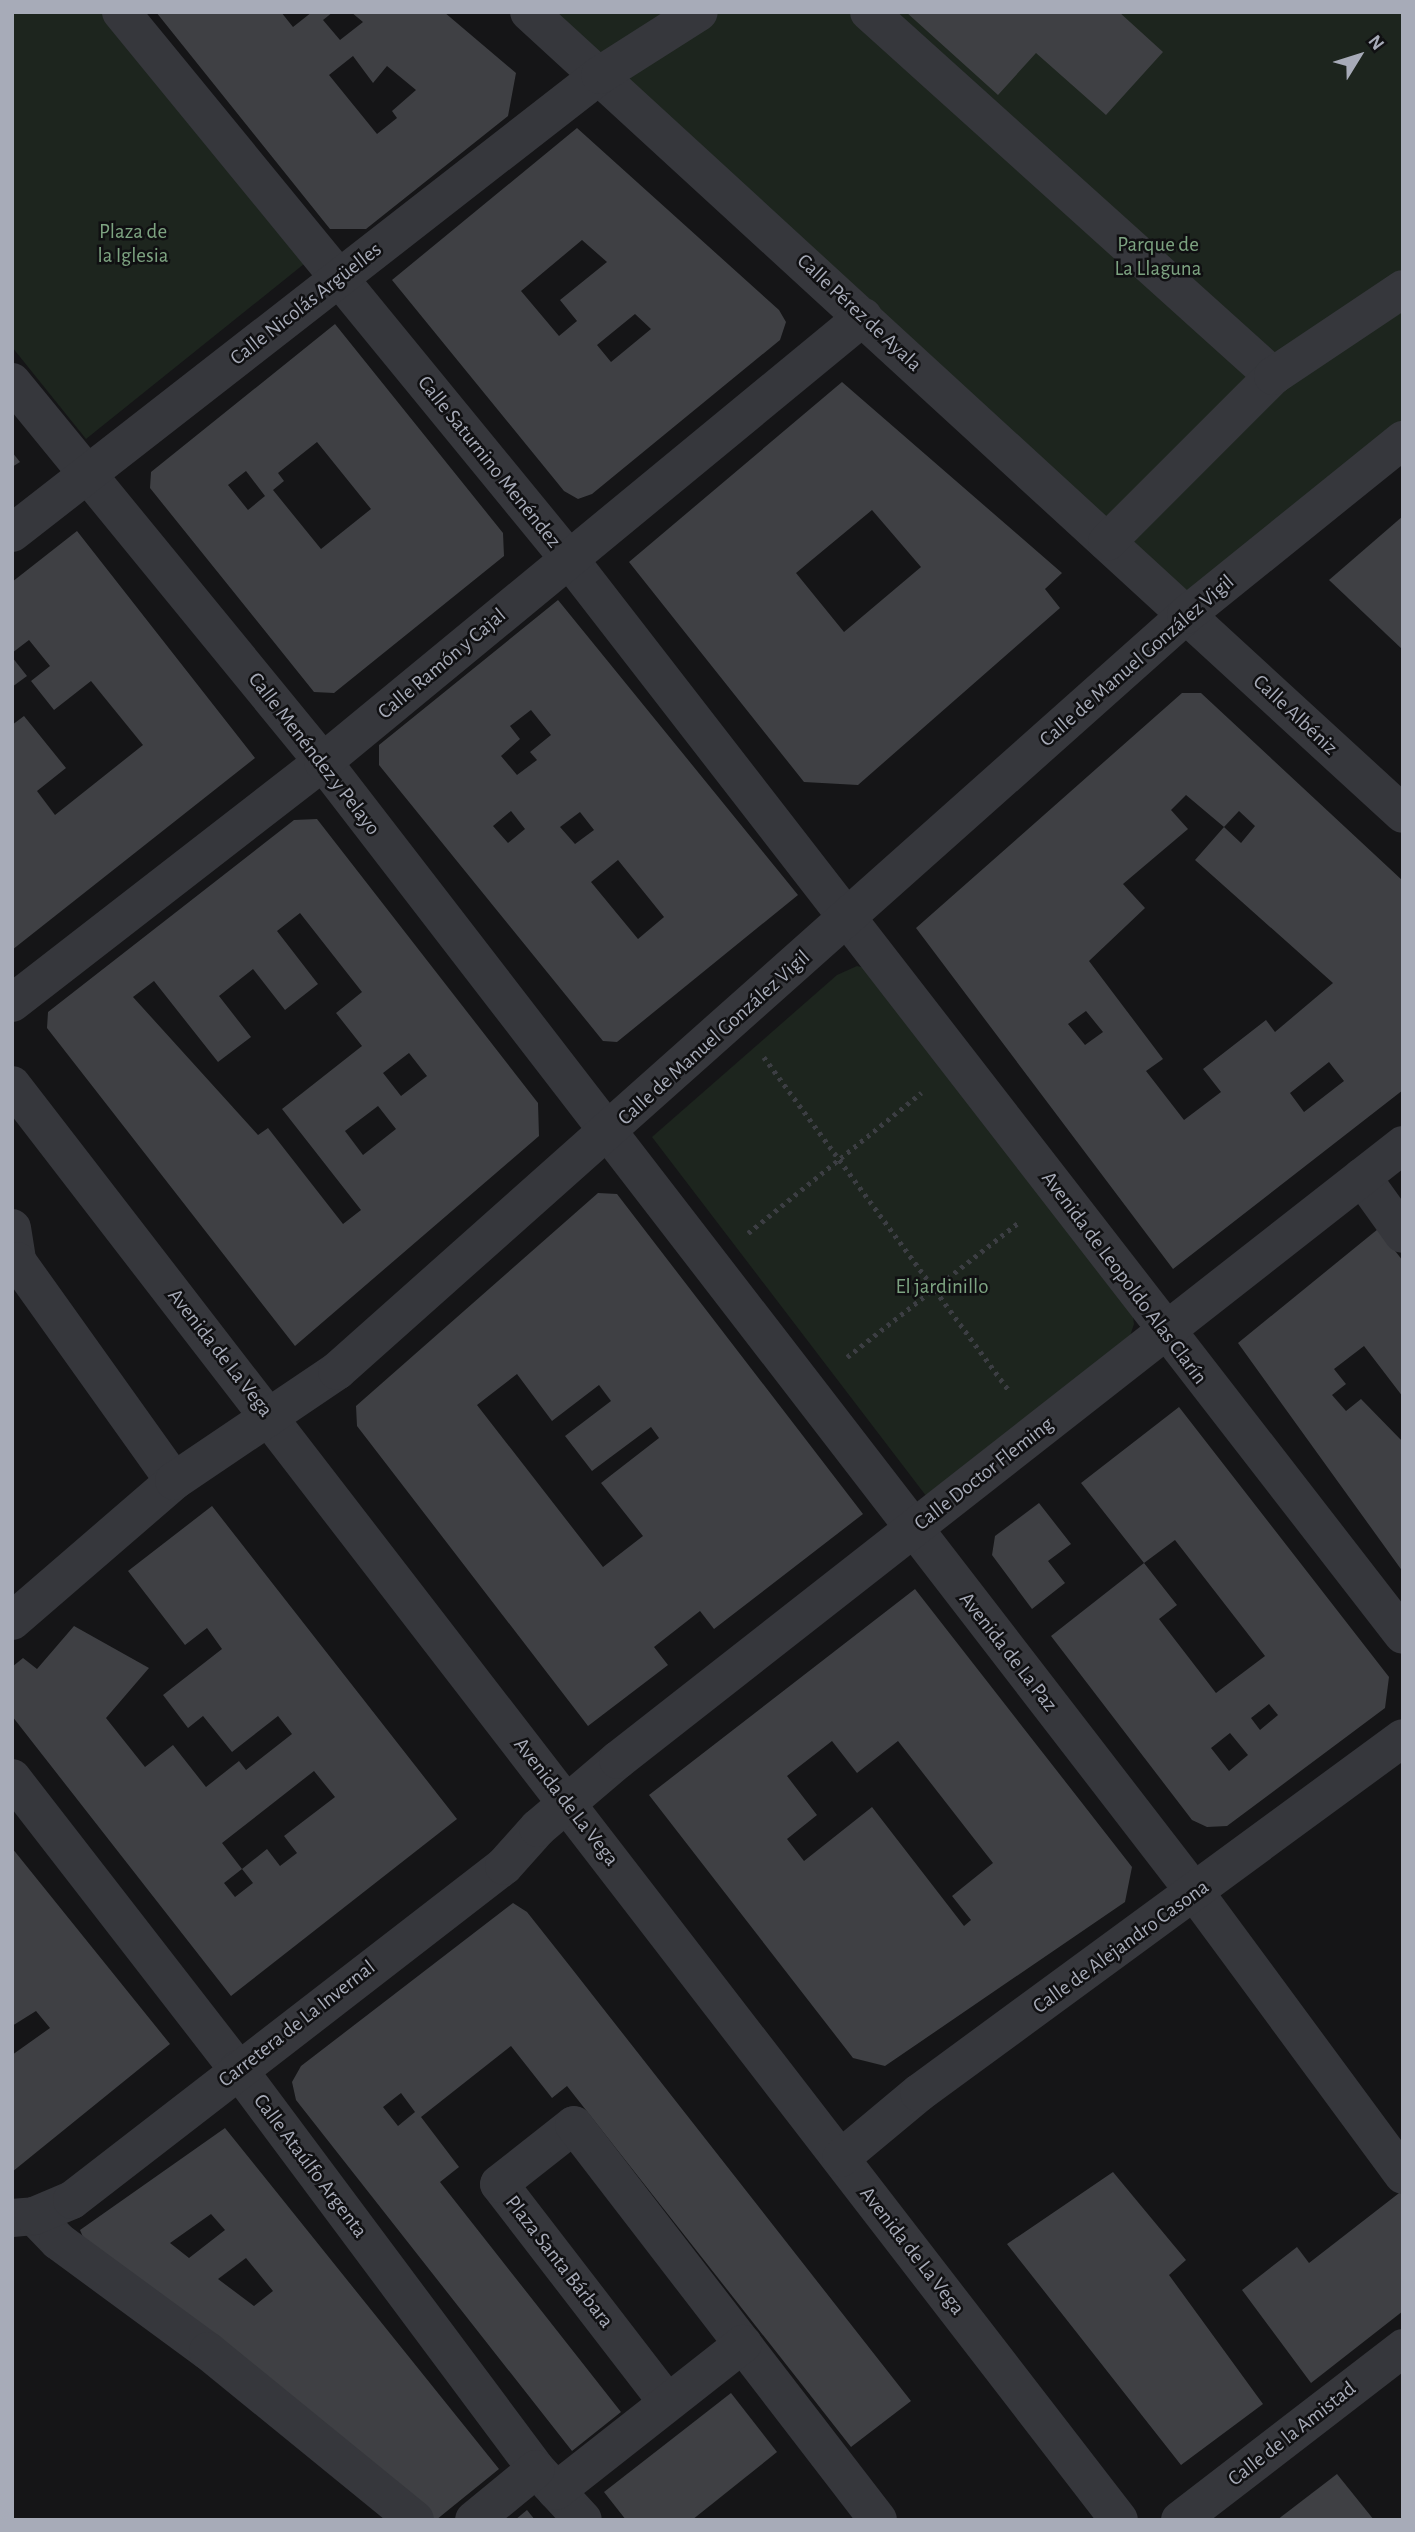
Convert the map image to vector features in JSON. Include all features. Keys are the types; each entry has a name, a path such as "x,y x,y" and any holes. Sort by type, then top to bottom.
{"street":[{"name":"Calle Saturnino Menéndez","path":"121,12 569,559 850,917"},
{"name":"Calle Pérez de Ayala","path":"529,12 1186,615"},
{"path":"600,75 699,12"},
{"path":"869,12 1273,376"},
{"name":"Calle Nicolás Argüelles","path":"12,533 600,75"},
{"path":"1107,542 1273,376 1403,289"},
{"name":"Calle Ramón y Cajal","path":"12,1003 323,762 863,317"},
{"name":"Calle Menéndez y Pelayo","path":"12,382 323,762 607,1134"},
{"name":"Calle de Manuel González Vigil","path":"12,1620 174,1481 337,1371 607,1134 1186,615 1403,440"},
{"name":"Calle Albéniz","path":"1186,615 1403,814"},
{"name":"Avenida de Leopoldo Alas Clarín","path":"850,917 1165,1332 1403,1635"},
{"name":"Avenida de La Vega","path":"12,1084 1119,2520"},
{"name":"Avenida de La Paz","path":"607,1134 1196,1894 1403,2175"},
{"name":"Calle Doctor Fleming","path":"566,1802 1403,1145"},
{"path":"1362,1177 1403,1234"},
{"path":"14,1250 174,1481"},
{"name":"Calle de Alejandro Casona","path":"841,2158 919,2093 1196,1894 1403,1738"},
{"name":"Calle Ataúlfo Argenta","path":"12,1778 238,2069 546,2480 583,2520"},
{"name":"Carretera de La Invernal","path":"23,2217 72,2200 238,2069 504,1866 566,1802"},
{"name":"Plaza Santa Bárbara","path":"667,2402 499,2184 574,2125 878,2520"},
{"path":"23,2217 208,2351 415,2520"},
{"path":"474,2520 546,2480 667,2402 743,2344"},
{"name":"Calle de la Amistad","path":"1180,2520 1403,2348"}],"path":[{"path":"736,1019 1038,1431"},
{"path":"709,1265 960,1062"},
{"path":"806,1388 1058,1191"}],"green space":[{"name":"Plaza de la Iglesia","path":"12,12 102,12 304,264 86,439 12,347"},
{"name":"Parque de La Llaguna","path":"529,12 1403,12 1403,440 1186,615"},
{"name":"El jardinillo","path":"857,966 874,970 1131,1303 1134,1324 1129,1339 930,1501 652,1137 837,975"}],"building":[{"path":"156,12 281,12 293,27 312,12 333,12 323,20 340,40 363,22 351,12 444,12 516,73 508,116 366,229 330,229","holes":["353,56 373,83 387,66 416,90 392,111 397,118 377,134 329,75"]},
{"path":"906,12 1119,12 1163,52 1106,115 1036,53 998,95"},
{"path":"577,128 779,310 786,322 780,340 592,494 578,499 564,491 392,280","holes":["582,240 607,262 560,300 577,321 559,336 521,291","635,314 651,329 611,362 597,345"]},
{"path":"335,324 503,533 504,556 334,693 314,692 150,488 151,472","holes":["317,442 371,509 321,549 273,490 284,481 278,473","246,471 265,496 248,510 228,485"]},
{"path":"842,382 1062,573 1045,589 1060,608 858,785 804,782 629,562","holes":["872,510 921,567 844,632 796,573"]},
{"path":"12,452 20,462 12,467"},
{"path":"1403,516 1403,650 1329,580"},
{"path":"77,531 255,758 12,950 12,725 24,716 66,768 37,791 55,815 143,745 91,681 54,710 31,681 50,666 29,640 12,653 12,582"},
{"path":"558,600 798,895 617,1042 603,1041 379,765 379,745","holes":["531,710 551,735 530,752 537,760 517,775 501,756 520,739 510,726","511,811 525,829 508,843 493,826","580,812 594,830 575,844 560,827","618,860 664,917 638,939 591,882"]},
{"path":"12,657 27,676 12,687"},
{"path":"1182,693 1201,693 1403,881 1403,1090 1173,1269 916,928","holes":["1186,795 1224,827 1195,860 1333,983 1275,1032 1266,1020 1203,1069 1221,1092 1184,1120 1146,1071 1163,1059 1089,961 1145,908 1123,884 1188,829 1171,810","1239,811 1255,826 1241,843 1224,827","1086,1011 1103,1032 1085,1045 1068,1024","1329,1062 1344,1081 1304,1112 1290,1093"]},
{"path":"317,819 538,1103 539,1136 295,1346 47,1028 48,1012 294,820","holes":["300,913 362,992 336,1013 362,1046 282,1109 361,1210 343,1224 268,1128 258,1135 133,997 154,981 218,1062 251,1037 219,996 253,969 285,1010 318,984 277,931","409,1053 427,1076 401,1096 383,1073","378,1106 396,1129 363,1155 345,1131"]},
{"path":"598,1193 617,1194 863,1514 714,1629 700,1611 654,1647 668,1665 588,1726 357,1426 356,1406","holes":["517,1374 552,1421 599,1385 611,1401 565,1436 592,1471 651,1427 659,1438 601,1483 643,1536 603,1567 477,1405"]},
{"path":"1378,1229 1403,1261 1403,1397 1364,1346 1334,1369 1346,1384 1332,1395 1346,1411 1361,1399 1403,1442 1403,1572 1238,1343"},
{"path":"1179,1407 1389,1677 1385,1708 1227,1826 1207,1827 1192,1820 1051,1636 1144,1563 1081,1483","holes":["1175,1540 1265,1656 1216,1693 1159,1619 1177,1605 1144,1563","1269,1704 1278,1715 1260,1730 1251,1718","1230,1733 1248,1755 1229,1771 1211,1748"]},
{"path":"1039,1503 1071,1544 1048,1561 1065,1583 1032,1609 992,1555 995,1536"},
{"path":"212,1506 457,1819 231,1996 12,1716 12,1667 23,1658 37,1669 74,1626 149,1668 106,1718 145,1767 173,1745 206,1787 239,1761 246,1770 292,1734 278,1716 232,1752 203,1716 188,1728 163,1695 222,1649 207,1628 185,1645 128,1571","holes":["314,1771 335,1797 284,1836 297,1853 280,1866 267,1849 242,1869 222,1843","242,1869 253,1883 235,1897 224,1883"]},
{"path":"915,1589 1132,1867 1125,1902 885,2066 853,2058 649,1795","holes":["832,1741 857,1773 898,1741 993,1863 952,1896 971,1920 964,1926 872,1807 804,1861 787,1839 817,1815 787,1776"]},
{"path":"12,1848 170,2044 12,2172 12,2055 50,2028 36,2011 12,2026"},
{"path":"513,1903 527,1912 911,2401 851,2447 567,2086 552,2098 511,2046 421,2117 459,2167 440,2182 621,2412 572,2451 296,2100 292,2082 301,2066","holes":["401,2093 415,2112 398,2126 383,2107"]},
{"path":"225,2128 499,2469 436,2520 427,2520 92,2258 80,2230","holes":["211,2214 225,2230 189,2258 170,2243","246,2258 273,2291 254,2306 218,2279"]},
{"path":"1113,2172 1186,2260 1169,2275 1263,2404 1181,2465 1007,2244"},
{"path":"1403,2190 1403,2311 1311,2383 1242,2290 1297,2247 1309,2263"},
{"path":"731,2393 777,2452 692,2520 626,2520 604,2492"},
{"path":"1337,2474 1374,2520 1277,2520"},
{"path":"527,2510 535,2520 515,2520"}]}
